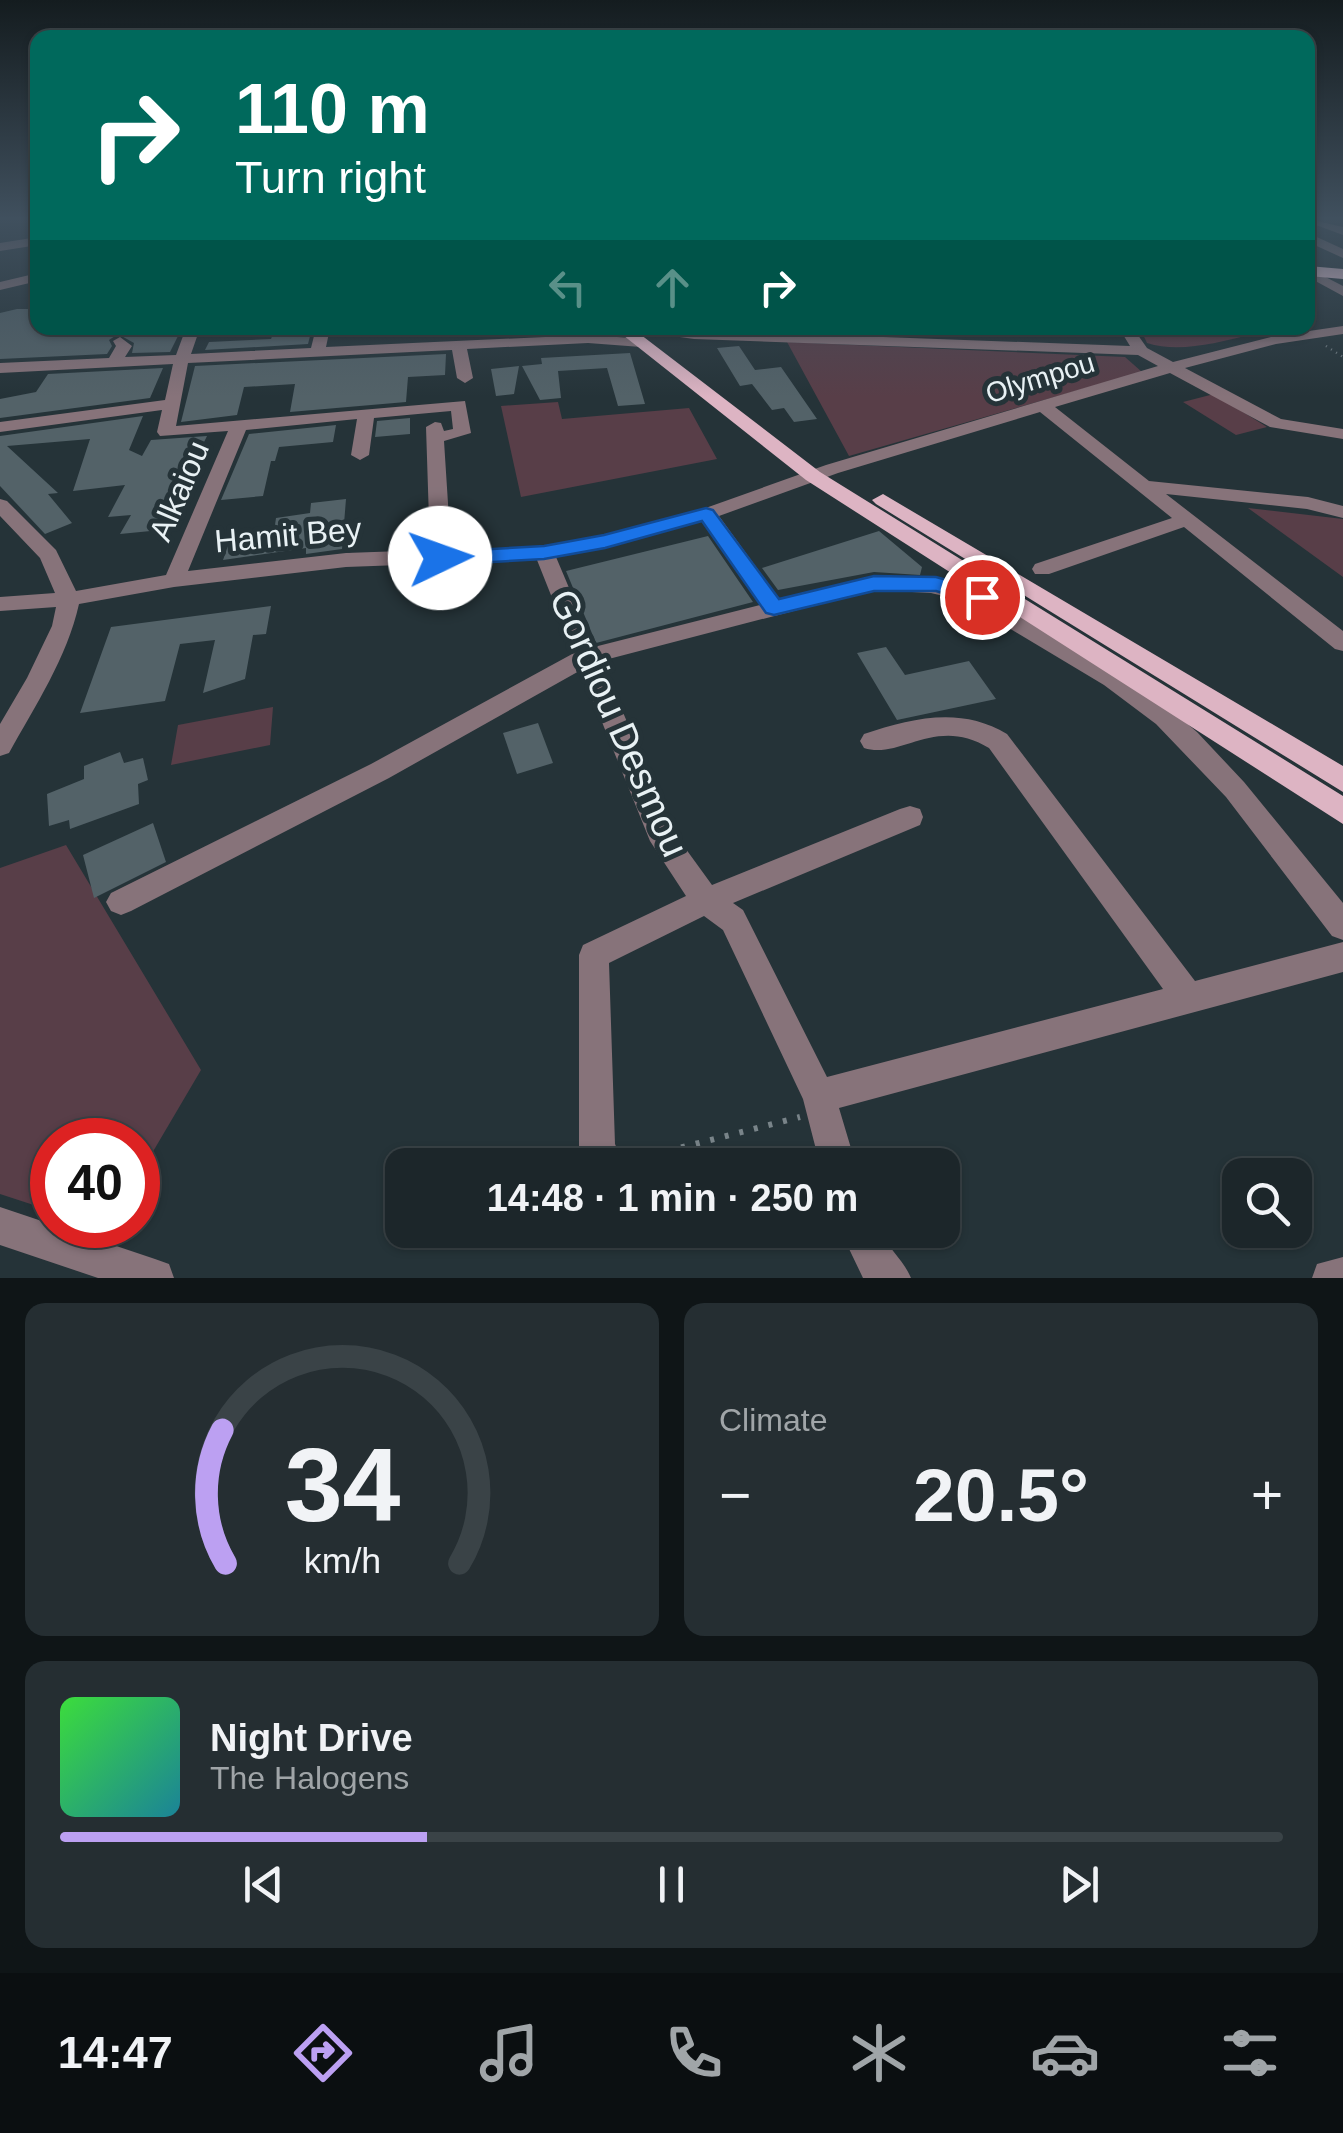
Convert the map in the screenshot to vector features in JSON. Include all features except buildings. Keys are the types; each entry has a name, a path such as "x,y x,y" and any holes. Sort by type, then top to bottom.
{"main road":[{"path":"647,335 822,472 1343,810"},
{"path":"648,335 679,355 822,472 1343,780"}],"street":[{"path":"0,286 30,279"},
{"name":"Olympou","path":"1315,334 1343,330"},
{"path":"190,335 180,361 166,432 459,405 462,433 435,438"},
{"path":"317,354 321,335"},
{"path":"451,335 465,378"},
{"path":"588,339 608,335"},
{"path":"0,368 619,335"},
{"path":"696,335 1141,351 1276,424 1343,434"},
{"path":"1131,335 1141,351"},
{"name":"Olympou","path":"822,472 1174,366 1309,335"},
{"path":"679,355 691,342 713,336"},
{"path":"114,363 124,346 120,340"},
{"path":"0,427 170,404"},
{"path":"1042,406 1343,643"},
{"path":"434,408 440,558"},
{"path":"360,455 366,414"},
{"name":"Alkaiou","path":"174,580 239,424"},
{"name":"Hamit Bey","path":"0,604 69,600 174,580 346,560 544,552 605,541 706,514 822,472"},
{"path":"1147,486 1308,503 1343,512"},
{"path":"0,505 49,554 69,600 63,626 46,662 0,746"},
{"path":"706,514 774,608"},
{"path":"1042,569 1185,520"},
{"name":"Gordiou Desmou","path":"544,552 664,841 706,900 733,920 821,1104 833,1148"},
{"path":"120,902 380,772 586,657 874,584 936,584 982,597 1143,698 1168,719 1343,926"},
{"path":"873,740 959,724 986,732 998,742 1190,1000"},
{"path":"598,1148 594,955 601,948 706,900 910,817"},
{"path":"821,1104 1343,957"},
{"path":"7,1233 134,1274"},
{"path":"868,1248 879,1269 892,1278"},
{"path":"1331,1278 1343,1276"}],"path":[{"path":"675,1148 821,1104"}],"shaded area":[{"path":"1143,335 1248,335 1185,347 1147,343"},
{"path":"787,342 1125,357 1142,372 849,456"},
{"path":"1214,394 1267,427 1236,435 1183,402"},
{"path":"558,402 562,419 689,408 717,459 521,497 501,406"},
{"path":"1248,508 1343,519 1343,577"},
{"path":"273,707 270,745 171,765 178,725"},
{"path":"66,845 201,1070 160,1140 160,1118 30,1118 30,1204 0,1194 0,868"}],"route":[{"path":"440,558 544,552 605,541 706,514 774,608 874,584 936,584 982,597"}]}
